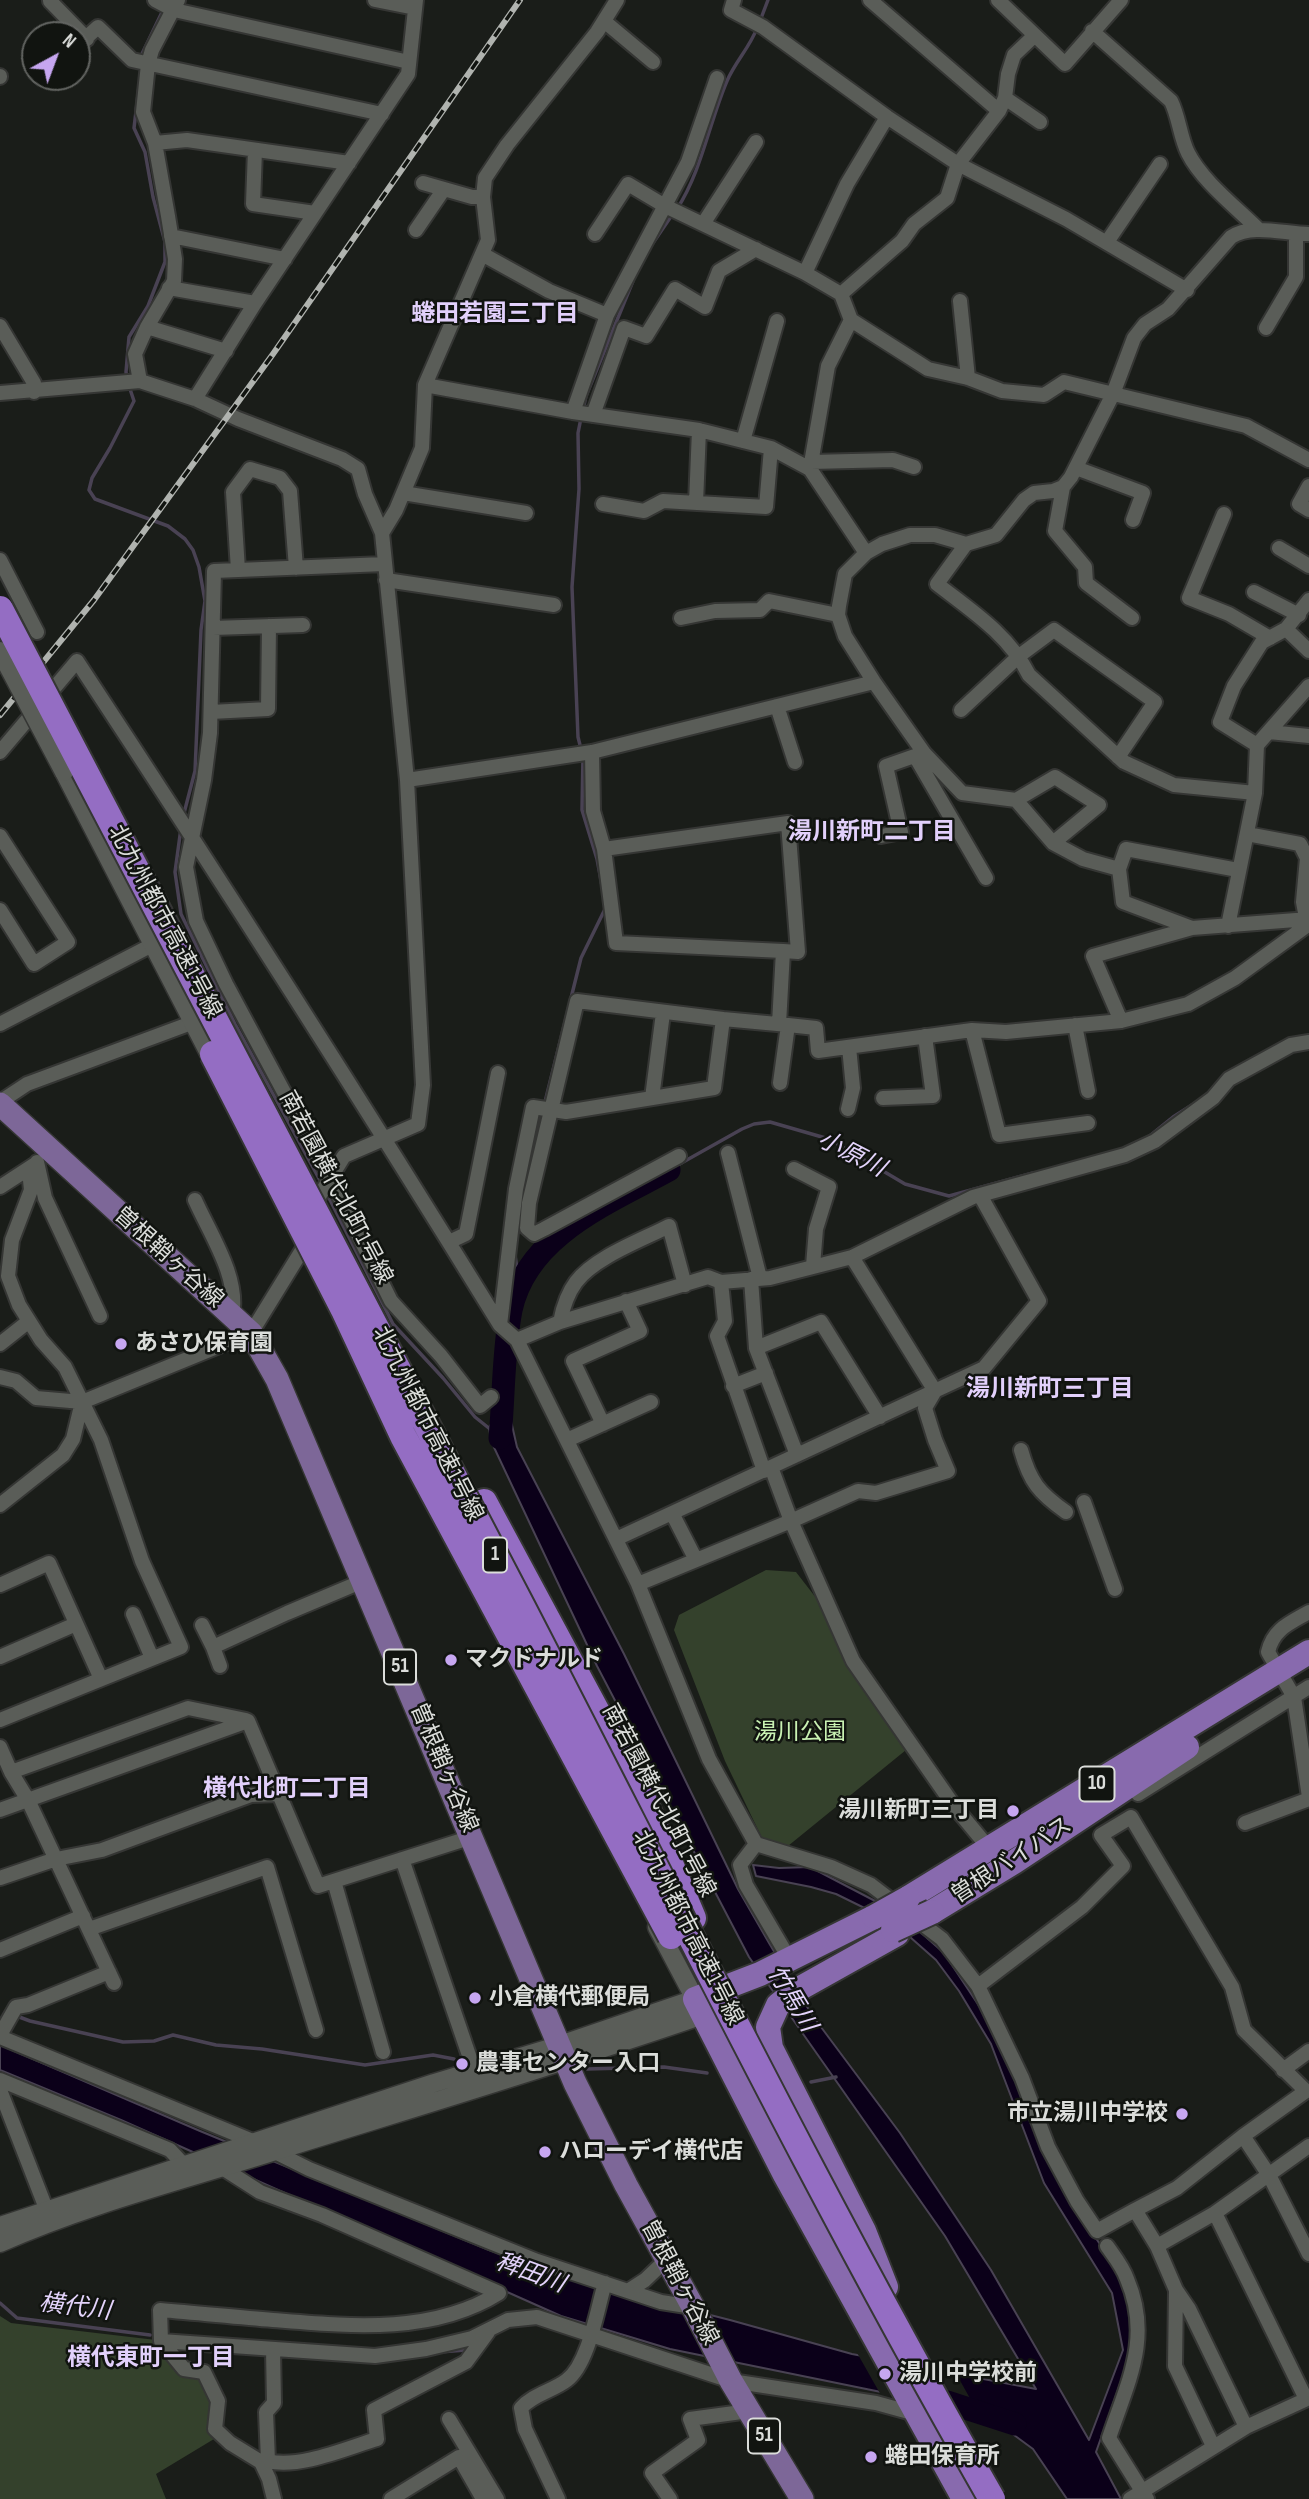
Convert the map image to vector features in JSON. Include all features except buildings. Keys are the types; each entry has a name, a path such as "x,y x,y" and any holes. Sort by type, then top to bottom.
{"highway":[{"name":"北九州都市高速1号線","path":"3,605 726,2003 877,2291 992,2499"},
{"name":"北九州都市高速1号線","path":"0,640 344,1310 403,1436 692,1974 862,2298 972,2499"},
{"path":"344,1310 415,1430 610,1804 647,1909"},
{"path":"377,1328 484,1502 640,1793 699,1932"},
{"name":"曽根バイパス","path":"888,1927 932,1912 1035,1848 1288,1680 1309,1652"},
{"name":"曽根バイパス","path":"888,1927 911,1897 1309,1670"},
{"path":"865,2323 801,2166 727,2021 752,1988 888,1927"},
{"path":"752,1988 718,2044 865,2323 964,2499"},
{"path":"752,1988 886,2287 1001,2499"},
{"path":"752,1988 768,2027 771,2048 864,2231 886,2287"}],"main road":[{"name":"曽根鞘ヶ谷線","path":"0,1103 38,1161 251,1333 276,1379 575,2083 626,2185 694,2307 729,2377 802,2499"}],"street":[{"path":"195,399 255,303 408,74 416,4 375,0"},
{"path":"382,533 422,449 425,385 488,240 485,178 507,145 569,69 617,0"},
{"path":"734,0 731,10 763,27 887,117 958,164 1107,242 1187,290"},
{"path":"870,0 1002,104 1040,122"},
{"path":"998,0 1065,64 1121,0"},
{"path":"50,1 65,21"},
{"path":"140,381 135,354 147,327 174,281 176,259 155,143 143,112 141,62 152,50 167,4 409,62"},
{"path":"604,21 653,62"},
{"path":"91,34 98,27 141,62 382,114"},
{"path":"1092,31 1171,101 1177,112 1187,152 1199,171 1259,230"},
{"path":"841,294 902,241 914,224 947,198 958,164 1002,104 1014,55 1034,36"},
{"path":"573,412 607,315 688,162 717,78"},
{"path":"805,273 847,184 887,117"},
{"path":"155,143 187,140 349,163"},
{"path":"703,224 756,142"},
{"path":"255,150 253,204 315,213"},
{"path":"1107,242 1160,164"},
{"path":"423,183 472,197 484,197"},
{"path":"594,234 628,184 665,206 805,273 841,294 851,320 928,369 968,378 1002,391 1044,394 1064,382 1247,426 1309,460"},
{"path":"416,230 444,189"},
{"path":"1132,618 1086,583 1085,568 1055,531 1063,487 1076,468 1113,394 1135,338 1145,324 1168,309 1237,233 1259,230 1302,234 1296,277 1266,328"},
{"path":"171,236 285,259"},
{"path":"593,415 624,328 646,336 675,289 705,307 719,271 756,250"},
{"path":"482,254 549,291 607,315"},
{"path":"169,288 255,303"},
{"path":"960,301 968,378"},
{"path":"851,320 828,366 811,466 866,553"},
{"path":"743,441 777,321"},
{"path":"0,326 34,383 34,392"},
{"path":"147,327 226,351"},
{"path":"0,393 140,381 195,399 238,419 342,458 358,469 365,494 382,533 407,780 423,1085 418,1124 344,1156 315,1203 304,1247 251,1333 82,1402 36,1398 16,1381 0,1377"},
{"path":"425,385 573,412 699,430 771,448 811,466 893,460 914,467"},
{"path":"696,503 699,430"},
{"path":"603,504 644,511 663,502 766,508 771,448"},
{"path":"1076,468 1143,493 1133,520"},
{"path":"239,570 233,492 250,470 280,478 290,492 296,568"},
{"path":"1309,485 1299,504 1309,510"},
{"path":"986,878 920,754 845,636 838,615 845,574 866,553 882,544 911,535 935,535 966,544 996,535 1024,500 1034,493 1063,487"},
{"path":"403,493 526,513"},
{"path":"1224,514 1189,598 1229,614 1270,638"},
{"path":"966,544 937,584 1001,635 1019,656 1029,675 1118,757 1174,785 1255,793"},
{"path":"1279,548 1309,566"},
{"path":"0,560 37,632"},
{"path":"384,564 214,571 211,712 204,780 186,867 196,921 391,1301 441,1356 480,1406 491,1397"},
{"path":"386,580 554,604"},
{"path":"1254,592 1299,615"},
{"path":"1257,745 1220,722 1234,686 1262,642 1286,629 1309,600"},
{"path":"681,618 715,611 760,610 769,601 838,615"},
{"name":"南若園横代北町1号線","path":"3,605 699,1932 752,1988"},
{"path":"213,628 303,625"},
{"path":"211,712 268,709 269,626"},
{"path":"1286,629 1309,651"},
{"path":"961,710 1019,656 1054,630 1155,702 1118,757"},
{"path":"0,651 194,1022 495,1630 647,1909 752,1988"},
{"path":"0,752 77,661 386,1140 500,1325 517,1340 638,1584 709,1759 756,1844 831,1867 871,1885 942,1939 978,1986 1022,2078 1048,2147 1077,2202 1097,2231 1177,2188 1306,2091 1244,2030 1231,1987 1131,1817 1101,1835 1123,1866 1082,1907 978,1986"},
{"path":"407,780 592,752 874,682"},
{"path":"1228,926 1255,793 1257,745 1309,686"},
{"path":"777,706 795,762"},
{"path":"1269,732 1309,736"},
{"path":"592,752 593,811 604,849 615,943 798,952 788,823 604,849"},
{"path":"920,754 962,793 1016,800 1055,777 1099,805 1053,843"},
{"path":"881,836 901,832 886,766 920,754"},
{"path":"1016,800 1053,843 1083,859 1119,869"},
{"path":"1247,834 1300,844 1307,858 1303,902 1308,920"},
{"path":"0,910 34,964 68,942 2,846"},
{"path":"1192,928 1123,902 1119,869 1126,849 1238,870"},
{"path":"1121,1021 1093,956 1192,928 1308,920"},
{"path":"679,1156 534,1234 527,1228 532,1192 577,1001 663,1013 816,1028 818,1051 972,1030 1006,1032 1121,1021 1188,1004 1235,978 1308,920"},
{"path":"0,1024 154,944"},
{"path":"780,1083 783,951"},
{"path":"652,1098 663,1013"},
{"path":"500,1325 516,1189 533,1107 566,1112 714,1088 723,1019"},
{"path":"0,1103 27,1084 194,1022"},
{"path":"1075,1026 1088,1091"},
{"path":"972,1030 999,1135 1088,1123"},
{"path":"883,1098 933,1096 925,1036"},
{"path":"517,1340 560,1321 708,1277 721,1282 770,1278 852,1257 980,1195 1125,1155 1164,1134 1213,1098 1229,1079 1292,1045 1309,1042"},
{"path":"848,1109 853,1088 849,1047"},
{"path":"449,1242 466,1234 498,1073"},
{"path":"728,1153 755,1278 756,1348 797,1455"},
{"path":"0,1187 38,1161"},
{"path":"0,1720 181,1647 142,1561 100,1440 82,1402 65,1367 41,1340 4,1277 12,1240 31,1190 38,1161"},
{"path":"38,1161 45,1198 100,1316"},
{"path":"794,1169 829,1187 816,1228 813,1266"},
{"path":"516,1189 532,1192"},
{"path":"617,1539 984,1368 1039,1301 980,1195"},
{"path":"195,1200 228,1273 235,1304 232,1316"},
{"path":"560,1321 564,1303 577,1280 603,1260 669,1226 685,1285"},
{"path":"852,1257 935,1391"},
{"path":"721,1282 725,1321 717,1336 733,1386 853,1661 954,1806 983,1841"},
{"path":"603,1424 573,1361 640,1331 626,1301"},
{"path":"0,1344 29,1321"},
{"path":"756,1348 821,1322 880,1417"},
{"path":"733,1386 766,1373"},
{"path":"638,1584 858,1491 876,1493 948,1471 925,1408 935,1391"},
{"path":"2,1500 63,1455 73,1438 82,1402"},
{"path":"567,1440 651,1402"},
{"path":"1021,1450 1027,1474 1042,1495 1066,1512"},
{"path":"1084,1502 1115,1589"},
{"path":"672,1513 696,1560"},
{"path":"0,1585 50,1563 102,1679"},
{"path":"213,1647 287,1612 363,1581"},
{"path":"1245,1823 1309,1798 1288,1680 1268,1652 1271,1640 1278,1631 1309,1612"},
{"path":"133,1614 152,1658"},
{"path":"0,1657 76,1623"},
{"path":"202,1625 220,1666"},
{"path":"911,1897 983,1841 1288,1680 1309,1639"},
{"path":"11,1772 188,1708 248,1721"},
{"path":"248,1721 318,1886 472,1837"},
{"path":"0,1810 248,1721"},
{"path":"0,1747 112,1978 16,2007 0,2036 269,2147 309,2169 537,2260 661,2302 694,2307"},
{"path":"0,1878 56,1859 102,1850 251,1795 279,1794"},
{"path":"752,1988 746,1885 740,1865 756,1844"},
{"path":"402,1859 474,2070"},
{"path":"0,1950 267,1867 316,2030"},
{"path":"334,1881 383,2052"},
{"path":"314,2131 563,2053 752,1988"},
{"path":"0,2226 269,2147 474,2070 563,2053 676,2024 752,1988"},
{"path":"676,2024 696,2025 718,2044"},
{"path":"1283,2070 1309,2051"},
{"path":"0,2080 170,2150 260,2192 322,2215 499,2293 482,2304 433,2320 373,2326 160,2310 160,2341 184,2369 204,2372 218,2401 215,2429 230,2442 265,2462 281,2464 328,2454 377,2439 374,2410 466,2362 489,2329"},
{"path":"0,2090 47,2211"},
{"path":"1243,2136 1269,2175 1309,2254"},
{"path":"1157,2246 1216,2213 1309,2146"},
{"path":"0,2243 44,2224 205,2165"},
{"path":"1135,2210 1157,2246 1176,2290 1189,2309 1246,2427"},
{"path":"1107,2246 1126,2276 1136,2302 1140,2330 1135,2361 1109,2438 1140,2496 1213,2446 1308,2398 1216,2213"},
{"path":"628,2291 645,2280 667,2259"},
{"path":"558,2499 525,2429 521,2408 527,2401 564,2382 575,2373 591,2333 604,2283"},
{"path":"1176,2290 1175,2366 1213,2446"},
{"path":"160,2341 375,2356 426,2349 472,2338 508,2320 537,2317 729,2377 915,2411"},
{"path":"273,2349 274,2403 266,2412 265,2462 274,2499"},
{"path":"670,2499 652,2473 698,2440 690,2419 749,2410"},
{"path":"449,2419 497,2499"},
{"path":"391,2499 459,2457 483,2499"}],"green space":[{"name":"湯川公園","path":"766,1570 796,1572 827,1612 847,1658 906,1750 788,1846 762,1838 725,1761 674,1630 679,1615"},
{"path":"0,2316 11,2323 156,2340 200,2374 214,2400 214,2439 156,2474 166,2499 0,2499"}],"water":[{"name":"竹馬川","path":"502,1408 509,1412 517,1447 624,1654 738,1889 812,2015 900,2133 991,2270 1089,2440 1123,2350 1112,2293 1044,2183 991,2044 959,1991 936,1960 893,1922 836,1894 756,1876 753,1865 810,1867 900,1914 944,1953 999,2036 1066,2193 1123,2279 1131,2302 1132,2350 1096,2452 1121,2499 1067,2499 1033,2449 984,2413 670,2349 561,2316 121,2120 0,2070 0,2045 489,2250 573,2280 852,2354 1036,2389 945,2236 749,1957 597,1666 491,1441 489,1427"}],"pier":[{"path":"856,2351 954,2370 980,2416 882,2397"}],"waterway":[{"path":"760,21 768,0"},
{"path":"140,58 164,8"},
{"path":"677,209 693,178 727,81 757,28"},
{"path":"127,379 129,337 148,306 165,262 165,242 145,152 134,128 139,86"},
{"path":"653,243 672,215"},
{"path":"583,410 586,396 633,281"},
{"path":"129,386 134,401 92,478 89,490 95,499 168,526 185,539 193,550 199,567 205,601 201,630 195,771 183,817"},
{"path":"581,418 578,433 579,489 572,587 578,737 581,749"},
{"path":"583,756 582,810 602,886"},
{"path":"181,828 175,872 181,914 235,1024 322,1184"},
{"path":"544,1106 581,958 606,907"},
{"name":"小原川","path":"1147,1138 1195,1103"},
{"path":"520,1212 542,1113"},
{"name":"小原川","path":"669,1170 742,1129 770,1122 829,1139 905,1184 949,1196 1033,1173"},
{"name":"小原川","path":"500,1438 511,1310 520,1284 534,1261 552,1241 574,1224 669,1170"},
{"path":"327,1194 393,1324 475,1417 490,1429"},
{"path":"515,1254 519,1287"},
{"path":"14,2015 123,2042 154,2041 173,2035 216,2045 262,2049 365,2065 433,2055 454,2059"},
{"path":"587,2069 664,2067 707,2073"},
{"path":"811,2082 836,2077"},
{"name":"横代川","path":"0,2303 17,2318 150,2335"},
{"name":"横代川","path":"440,2352 470,2348"},
{"name":"稗田川","path":"947,2402 1015,2424"}],"railway":[{"path":"0,715 94,600 273,354 520,0"}],"place":[{"name":"あさひ保育園","path":"121,1344"},
{"name":"マクドナルド","path":"451,1660"},
{"name":"湯川新町三丁目","path":"1013,1811"},
{"name":"小倉横代郵便局","path":"475,1998"},
{"name":"農事センター入口","path":"462,2064"},
{"name":"市立湯川中学校","path":"1182,2114"},
{"name":"ハローデイ横代店","path":"545,2152"},
{"name":"湯川中学校前","path":"885,2374"},
{"name":"蜷田保育所","path":"871,2457"}],"district":[{"name":"蜷田若園三丁目","path":"495,315"},
{"name":"湯川新町二丁目","path":"872,833"},
{"name":"湯川新町三丁目","path":"1050,1390"},
{"name":"横代北町二丁目","path":"287,1790"},
{"name":"横代東町一丁目","path":"151,2359"}]}
